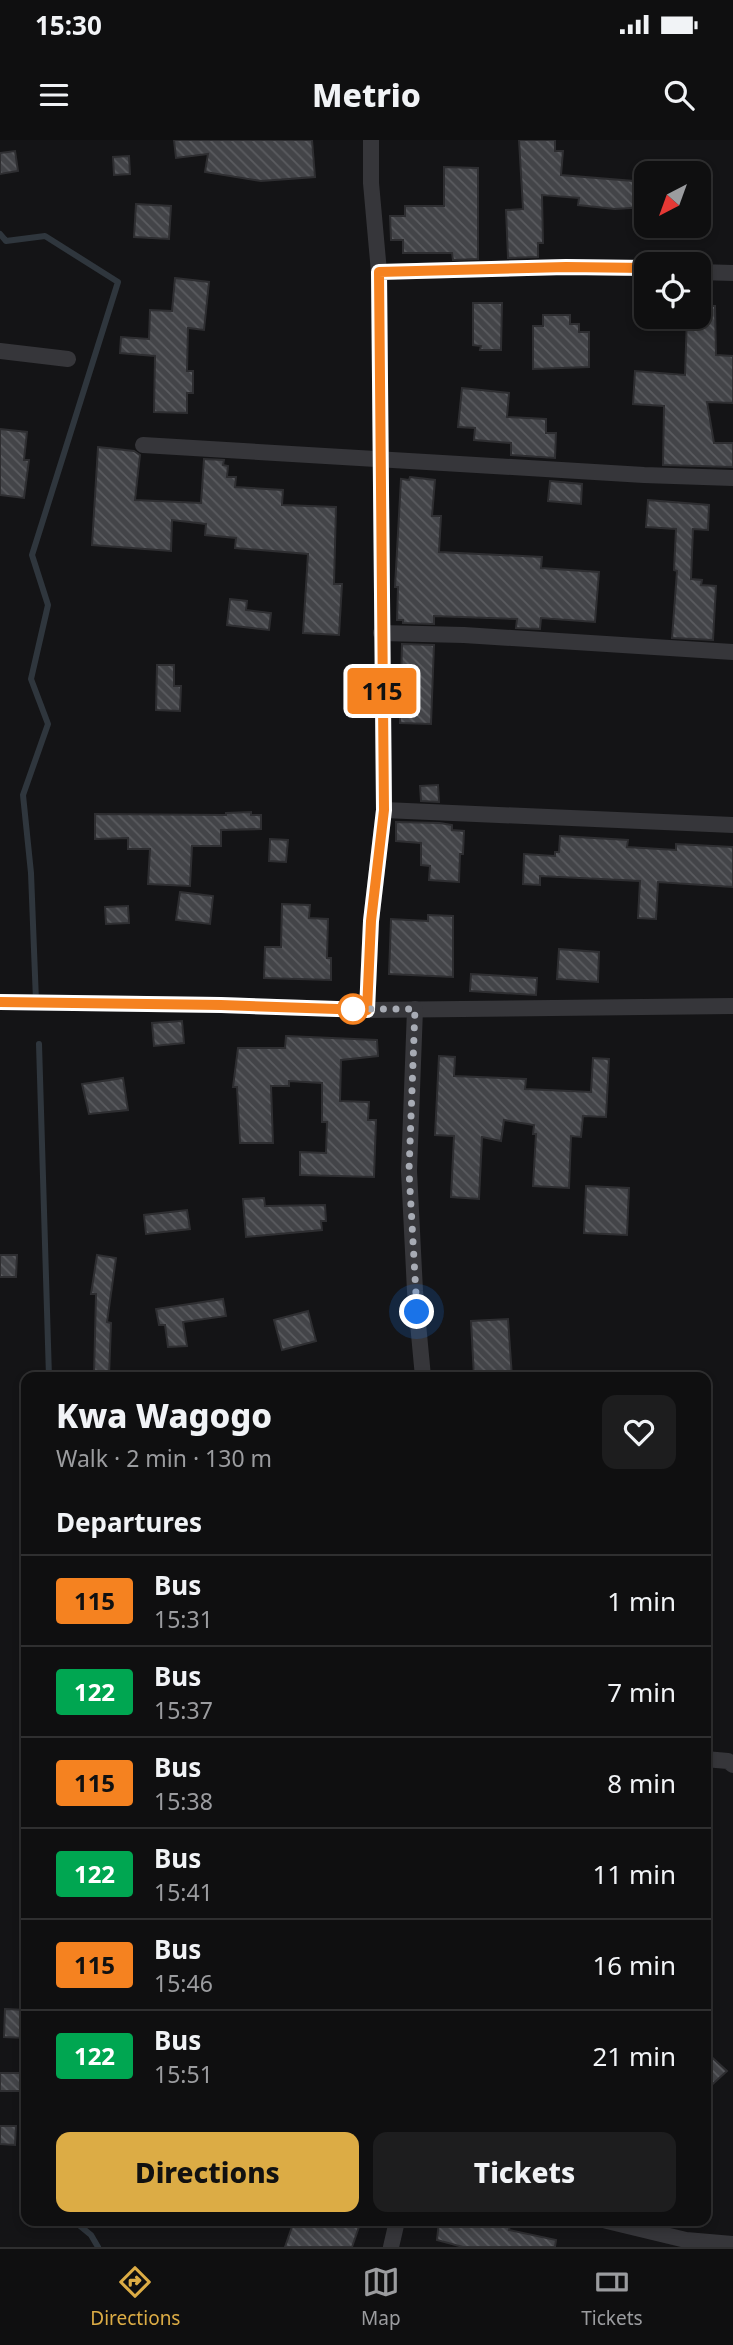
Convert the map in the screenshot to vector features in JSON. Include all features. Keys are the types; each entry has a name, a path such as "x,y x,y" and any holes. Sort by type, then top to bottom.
{"street":[{"path":"367,1010 371,921 384,810 379,272 371,183 371,140"},
{"path":"379,272 634,268"},
{"path":"711,272 733,273"},
{"path":"0,351 68,359"},
{"path":"143,445 708,479 733,478"},
{"path":"381,633 464,635 733,652"},
{"path":"384,810 733,825"},
{"path":"0,1002 367,1010 733,1006"},
{"path":"415,1009 409,1171 415,1291 423,1372"},
{"path":"711,1760 728,1761 733,1765"},
{"path":"391,2247 396,2226"},
{"path":"620,2226 661,2241 686,2240 733,2245"}],"building":[{"path":"174,140 312,140 315,177 261,181 205,172 208,154 176,158"},
{"path":"519,140 555,140 555,151 563,151 561,175 634,181 634,208 615,209 578,205 579,198 542,195 543,243 538,243 538,257 508,258 506,210 523,209"},
{"path":"15,151 18,171 0,174 0,153"},
{"path":"129,156 130,174 114,175 113,157"},
{"path":"444,167 478,168 478,259 453,260 452,253 403,253 403,240 391,240 390,216 405,216 405,206 444,206"},
{"path":"136,204 171,206 169,239 134,237"},
{"path":"175,278 209,282 204,330 188,328 187,371 193,371 193,393 187,393 187,413 154,412 155,356 120,353 121,337 149,339 150,310 172,311"},
{"path":"473,303 502,303 501,350 480,350 481,346 473,345"},
{"path":"711,306 715,306 716,355 733,356 733,403 707,402 714,443 733,443 733,467 663,465 664,406 633,404 635,371 685,375 687,329 711,329"},
{"path":"543,315 570,315 570,324 579,324 579,332 589,332 589,367 533,369 533,326 543,326"},
{"path":"462,388 509,393 507,417 546,419 546,433 556,433 555,458 511,455 511,443 474,440 475,428 458,427"},
{"path":"0,429 27,432 24,460 29,460 24,498 0,495"},
{"path":"98,447 134,451 140,455 135,500 201,503 204,459 224,460 223,465 228,466 227,477 236,477 235,487 283,490 282,505 336,507 334,584 342,584 339,635 303,633 308,554 235,548 236,538 205,535 206,524 172,520 171,551 92,545"},
{"path":"410,477 435,480 432,516 441,516 439,552 542,557 541,568 599,572 595,622 541,618 540,629 516,628 517,619 434,616 434,624 403,623 403,620 397,620 398,587 395,587 401,479 409,480"},
{"path":"550,481 582,484 581,504 548,501"},
{"path":"648,500 709,505 708,530 693,529 691,579 702,580 701,585 716,586 713,640 672,638 677,571 674,570 676,529 646,527"},
{"path":"230,599 247,601 246,610 271,613 269,630 227,625"},
{"path":"402,644 434,645 431,724 400,723"},
{"path":"157,665 174,665 174,686 181,686 180,711 156,710"},
{"path":"438,785 439,802 421,801 420,786"},
{"path":"251,812 251,815 261,815 261,829 221,830 221,846 192,846 190,886 148,884 150,849 128,849 128,838 95,839 95,814 226,815"},
{"path":"396,822 440,823 452,825 452,830 464,831 459,882 429,880 430,866 421,865 421,843 396,841"},
{"path":"560,836 628,840 627,847 676,850 676,844 733,847 733,887 658,882 656,919 638,918 640,881 540,876 540,885 523,884 524,854 555,856 555,852 559,852"},
{"path":"270,839 288,840 286,862 269,861"},
{"path":"180,892 213,896 210,924 176,920"},
{"path":"282,904 310,905 309,918 328,919 327,958 331,958 331,980 264,978 265,947 281,947"},
{"path":"128,906 129,923 106,924 105,907"},
{"path":"428,915 453,916 453,977 389,974 391,919 428,921"},
{"path":"559,949 599,952 598,982 557,979"},
{"path":"471,974 537,978 536,995 470,991"},
{"path":"182,1021 184,1043 154,1046 152,1023"},
{"path":"286,1036 377,1040 378,1056 341,1060 340,1101 369,1102 368,1120 376,1120 374,1177 300,1175 300,1152 326,1153 327,1122 322,1122 322,1083 289,1081 289,1086 271,1086 273,1143 240,1143 237,1087 233,1087 238,1048 285,1048"},
{"path":"439,1056 455,1057 454,1076 526,1079 525,1089 591,1092 593,1058 609,1059 606,1117 583,1116 581,1137 571,1136 569,1188 533,1186 536,1134 533,1134 534,1125 504,1120 501,1141 482,1137 479,1199 451,1197 454,1136 435,1135"},
{"path":"123,1078 128,1110 89,1114 82,1084"},
{"path":"586,1186 629,1188 627,1235 584,1233"},
{"path":"264,1198 265,1206 325,1205 326,1221 321,1221 322,1230 246,1237 243,1199"},
{"path":"187,1210 190,1229 146,1234 144,1215"},
{"path":"0,1255 17,1255 16,1277 0,1277"},
{"path":"97,1255 116,1258 107,1322 111,1323 109,1372 94,1372 96,1294 91,1294"},
{"path":"223,1299 226,1316 183,1322 187,1346 168,1347 165,1325 159,1325 156,1309"},
{"path":"308,1311 316,1341 282,1350 274,1320"},
{"path":"508,1319 512,1372 474,1372 471,1321"},
{"path":"5,2009 21,2010 21,2038 4,2037"},
{"path":"711,2056 727,2071 711,2086"},
{"path":"0,2073 21,2073 21,2091 0,2091"},
{"path":"0,2126 16,2126 15,2145 0,2144"},
{"path":"292,2226 359,2226 352,2247 285,2247"},
{"path":"438,2226 510,2226 509,2230 556,2240 555,2247 463,2247 437,2240"}],"waterway":[{"path":"0,234 6,241 45,236 118,282 32,555 48,605 31,679 48,724 23,795 31,873 36,1001"},
{"path":"39,1044 49,1372"},
{"path":"80,2226 91,2235 98,2247"}],"bus line":[{"name":"115","path":"0,1002 367,1010 371,921 384,810 379,272 634,268"}],"route":[{"path":"353,1009 343,1009 367,1010 415,1009 409,1171 417,1312"}]}
